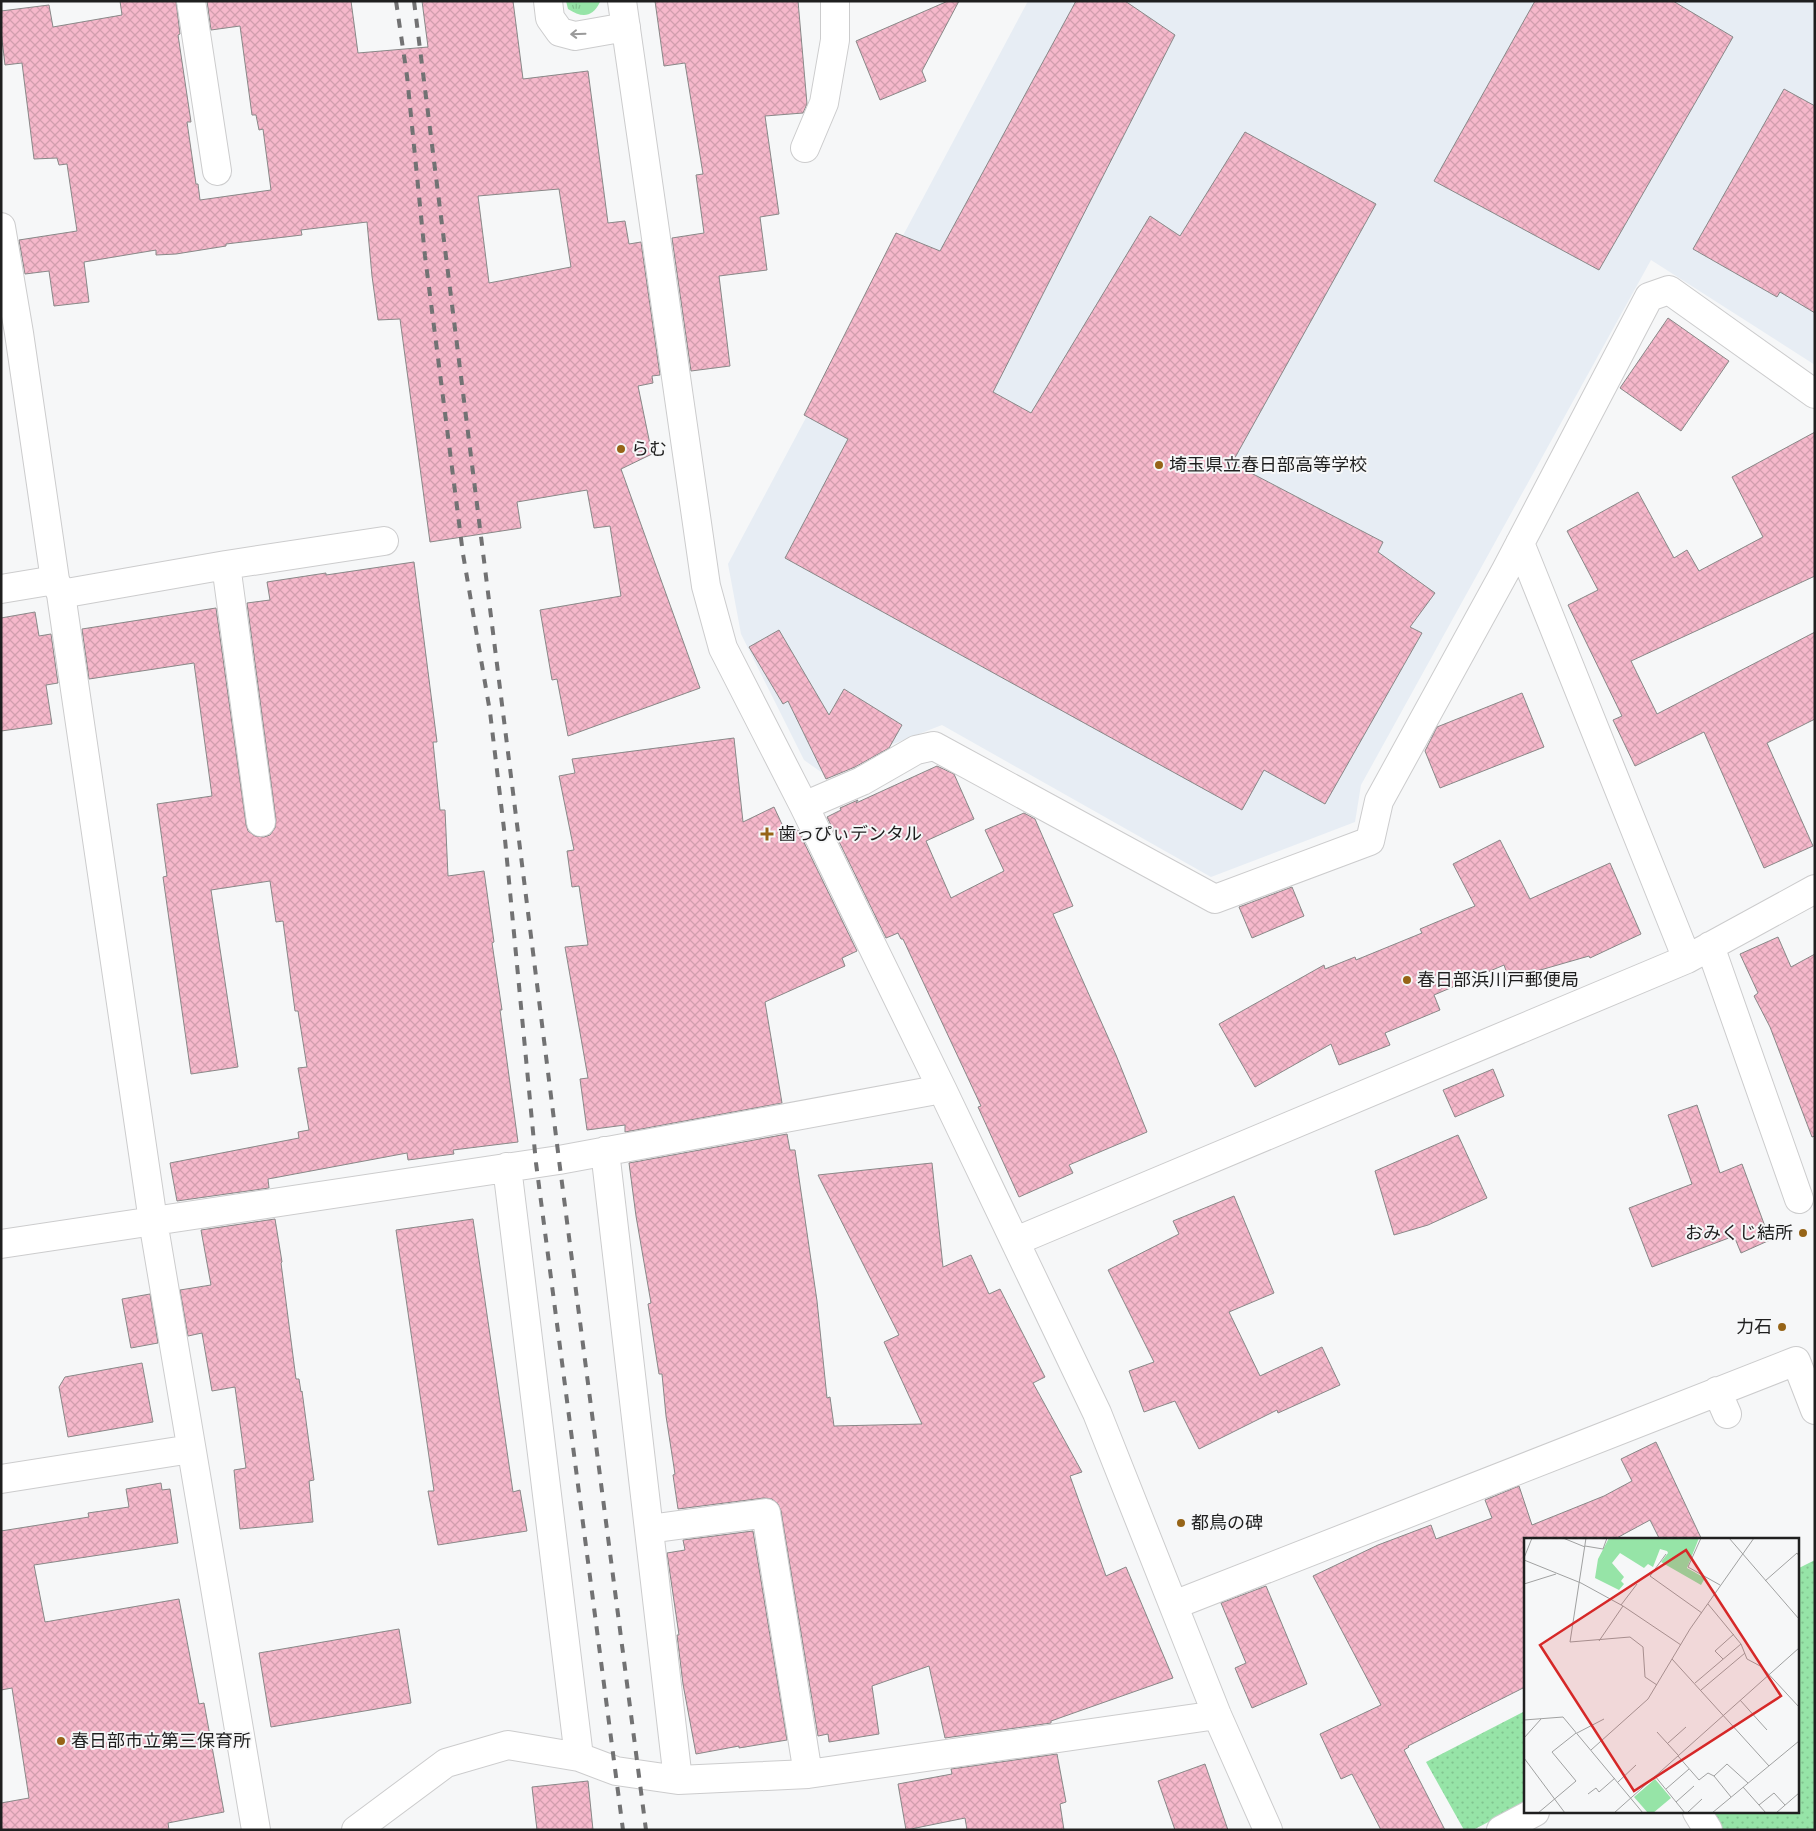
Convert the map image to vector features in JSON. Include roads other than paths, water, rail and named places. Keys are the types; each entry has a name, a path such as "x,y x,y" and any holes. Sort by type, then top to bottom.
{"street":[{"path":"191,1 217,172"},
{"path":"548,1 550,18 560,32 575,36 624,14 706,586 723,648 804,806 1016,1240 1097,1413 1217,1715 1268,1830"},
{"path":"805,148 824,103 835,40 835,1"},
{"path":"1,227 5,273 29,397 153,1221 256,1830"},
{"path":"804,806 862,781 916,750 934,746 1215,899 1370,841 1379,801 1520,543 1649,297 1669,290 1815,394"},
{"path":"1,588 58,587 226,566 384,541"},
{"path":"1520,543 1687,959"},
{"path":"226,566 261,822"},
{"path":"1016,1240 1687,959 1815,889"},
{"path":"1710,946 1799,1199"},
{"path":"1,1244 605,1151 942,1089"},
{"path":"605,1151 678,1780"},
{"path":"507,1167 580,1757"},
{"path":"1174,1605 1722,1402 1796,1361 1815,1410"},
{"path":"1,1479 191,1450"},
{"path":"649,1529 766,1513 808,1774"},
{"path":"356,1830 446,1763 508,1745 580,1757 616,1772 678,1780 808,1774 1217,1715"},
{"path":"1501,1830 1531,1814"},
{"path":"1698,1814 1708,1830"}],"railway":[{"path":"396,1 407,76 425,256 463,554 490,712 504,829 536,1163 623,1830"},
{"path":"414,1 559,1160 646,1830"}],"place":[{"name":"らむ","path":"621,449"},
{"name":"埼玉県立春日部高等学校","path":"1159,465"},
{"name":"歯っぴぃデンタル","path":"767,834"},
{"name":"春日部浜川戸郵便局","path":"1407,980"},
{"name":"おみくじ結所","path":"1803,1233"},
{"name":"力石","path":"1782,1327"},
{"name":"都鳥の碑","path":"1181,1523"},
{"name":"春日部市立第三保育所","path":"61,1741"}]}
